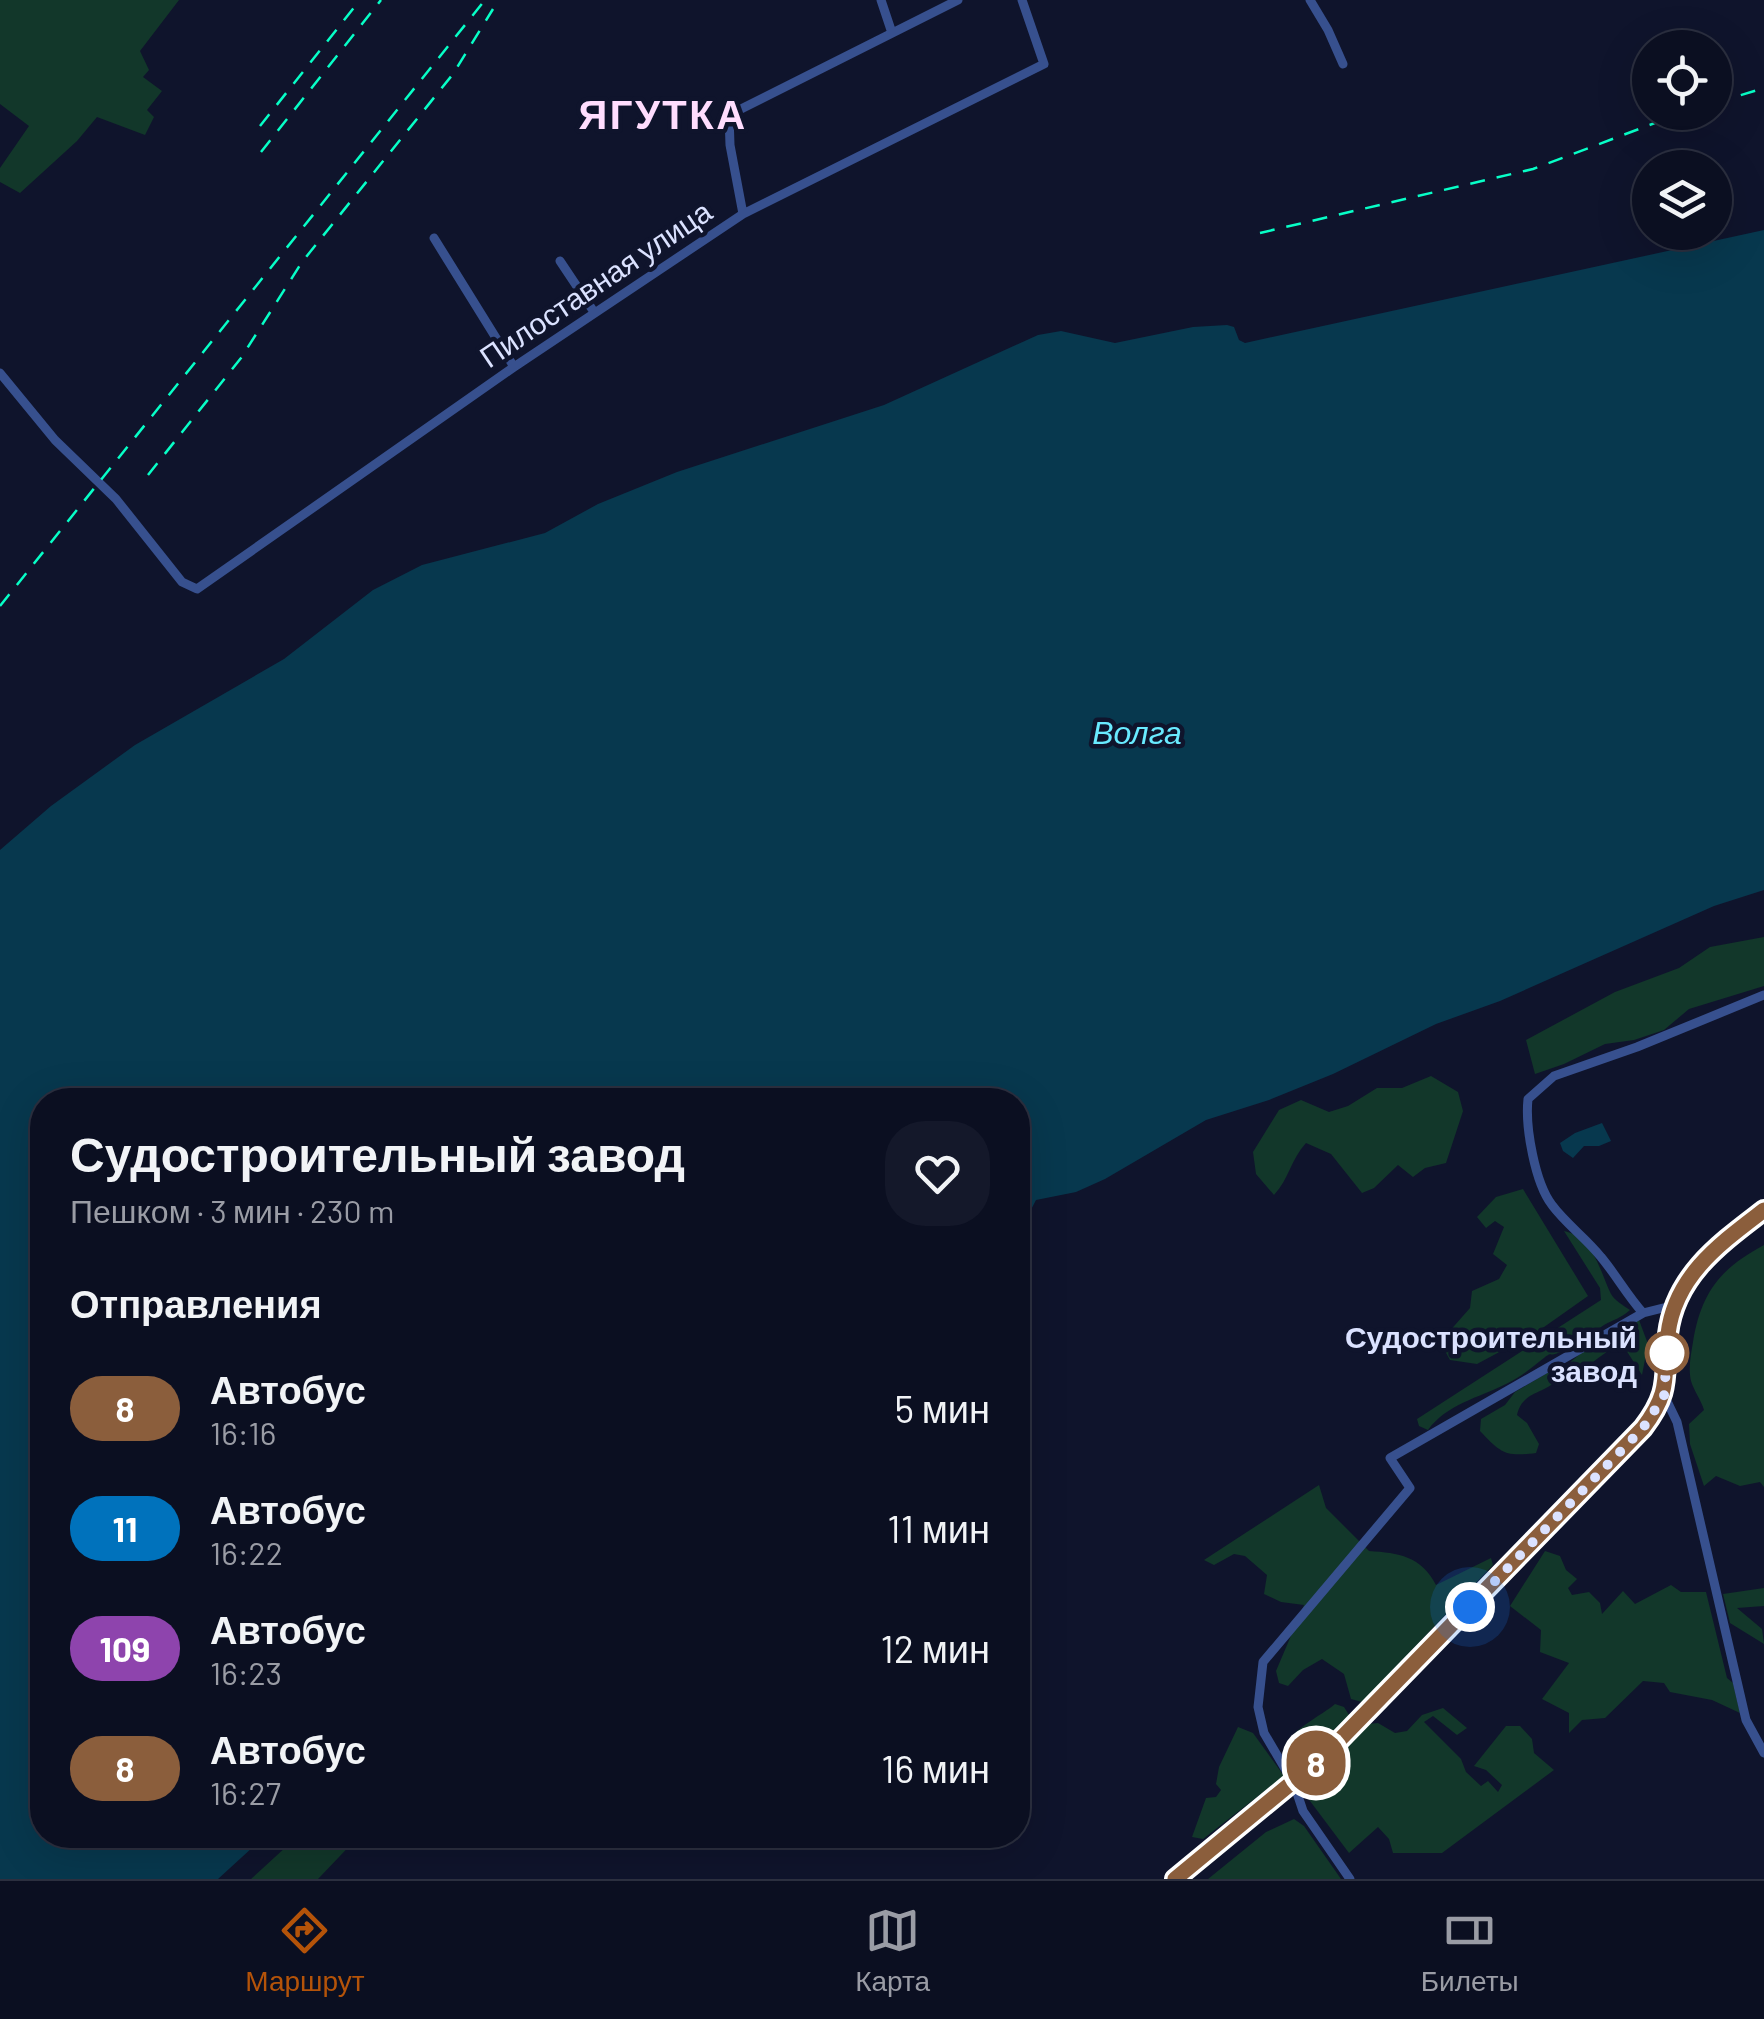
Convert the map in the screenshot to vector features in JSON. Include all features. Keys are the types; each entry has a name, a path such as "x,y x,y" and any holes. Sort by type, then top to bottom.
{"main road":[{"path":"1175,1879 1294,1784 1634,1438 1664,1396 1668,1335 1675,1305 1689,1278 1708,1255 1764,1210"}],"street":[{"path":"881,0 892,33"},
{"path":"743,214 730,145 729,115 958,0"},
{"name":"Пилоставная улица","path":"0,373 55,440 108,489 182,582 192,589 200,587 594,312 743,214 1044,64 1022,0"},
{"path":"1310,0 1343,64"},
{"path":"434,238 514,367"},
{"path":"560,260 594,312"},
{"path":"1643,1313 1622,1290 1599,1254 1553,1207 1541,1185 1526,1116 1528,1099 1554,1076 1637,1047 1764,994"},
{"path":"1350,1879 1303,1811 1294,1784 1264,1733 1258,1706 1263,1662 1410,1488 1390,1458 1643,1313 1675,1305"},
{"path":"1664,1396 1677,1422 1746,1720 1764,1753"}],"green space":[{"path":"0,0 179,0 140,51 149,70 143,77 162,91 147,110 154,117 145,135 97,117 77,141 20,193 0,182 0,168 29,126 0,104"},
{"path":"1764,937 1764,986 1689,1009 1664,1030 1605,1044 1535,1074 1526,1040 1615,992 1679,968 1710,947"},
{"path":"1431,1076 1458,1092 1463,1111 1446,1163 1425,1168 1413,1177 1398,1165 1374,1188 1362,1193 1331,1154 1306,1143 1274,1195 1256,1174 1253,1152 1279,1110 1301,1100 1329,1112 1348,1106 1377,1088 1402,1088"},
{"path":"1523,1189 1588,1296 1537,1332 1477,1364 1450,1360 1440,1342 1470,1308 1472,1291 1499,1279 1507,1265 1493,1254 1504,1227 1495,1221 1486,1228 1477,1217 1496,1197"},
{"path":"1564,1231 1589,1248 1611,1294 1630,1310 1570,1348 1548,1355 1511,1381 1454,1408 1428,1430 1419,1426 1417,1419 1601,1300 1600,1288"},
{"path":"1764,1245 1764,1487 1760,1482 1740,1486 1716,1476 1704,1486 1690,1444 1689,1424 1704,1410 1690,1376 1697,1324 1715,1283"},
{"path":"1639,1320 1648,1344 1642,1375 1626,1350 1614,1347 1571,1374 1568,1364 1586,1349 1609,1340"},
{"path":"1554,1369 1559,1377 1524,1401 1517,1415 1527,1423 1539,1444 1536,1453 1510,1454 1499,1449 1480,1431 1481,1419 1505,1405 1515,1392"},
{"path":"1319,1485 1326,1508 1369,1551 1416,1562 1436,1585 1491,1558 1493,1565 1362,1702 1351,1699 1344,1674 1322,1659 1303,1670 1288,1686 1279,1683 1276,1671 1304,1605 1281,1602 1264,1594 1267,1575 1245,1556 1234,1554 1214,1565 1204,1560"},
{"path":"1545,1551 1560,1556 1566,1570 1577,1579 1568,1588 1572,1595 1589,1592 1600,1603 1602,1614 1623,1591 1635,1604 1671,1585 1681,1592 1706,1592 1727,1678 1733,1683 1740,1713 1712,1700 1670,1692 1664,1683 1643,1681 1605,1718 1582,1720 1569,1733 1569,1713 1542,1699 1569,1663 1540,1652 1541,1630 1510,1606"},
{"path":"1764,1588 1764,1606 1737,1608 1762,1629 1764,1644 1730,1623 1723,1594"},
{"path":"1335,1704 1344,1707 1349,1715 1295,1768 1286,1759 1288,1741"},
{"path":"1443,1708 1467,1728 1457,1735 1433,1716 1424,1722 1461,1759 1466,1772 1481,1786 1488,1781 1498,1792 1502,1785 1486,1770 1474,1766 1506,1726 1520,1726 1532,1739 1534,1753 1554,1770 1442,1853 1393,1853 1389,1839 1378,1827 1349,1853 1307,1797 1303,1784 1368,1724 1378,1723 1395,1733 1407,1731 1422,1715"},
{"path":"1238,1727 1253,1733 1284,1776 1203,1839 1192,1837 1206,1798 1216,1797 1221,1790 1216,1784 1219,1767"},
{"path":"1294,1819 1304,1826 1341,1879 1208,1879 1266,1832"},
{"path":"285,1848 348,1848 318,1879 251,1879"}],"water":[{"name":"Волга","path":"1764,230 1764,890 1714,906 1500,1001 1436,1024 1333,1074 1206,1120 1105,1179 1076,1192 1036,1200 1030,1212 1030,1088 30,1088 30,1848 252,1848 218,1879 0,1879 0,850 51,806 135,745 284,659 373,590 422,565 545,533 598,504 677,472 884,405 1038,335 1061,331 1115,343 1193,327 1227,325 1234,327 1239,340 1245,343 1672,250 1732,250 1732,237"},
{"path":"1602,1123 1611,1141 1584,1146 1573,1158 1563,1151 1560,1143"}],"railway":[{"path":"260,126 360,0"},
{"path":"261,152 381,0"},
{"path":"0,606 485,0"},
{"path":"148,475 241,358 302,262 453,74 493,9"},
{"path":"1732,98 1764,88"},
{"path":"1260,233 1533,169 1636,130"}],"bus line":[{"name":"8","path":"1175,1879 1323,1757 1643,1428 1664,1396 1670,1321 1682,1289 1708,1255 1764,1210"}],"place":[{"name":"Судостроительный завод","path":"1667,1353"}],"district":[{"name":"ЯГУТКА","path":"663,113"}],"route":[{"path":"1470,1607 1643,1428 1664,1396 1667,1353"}]}
